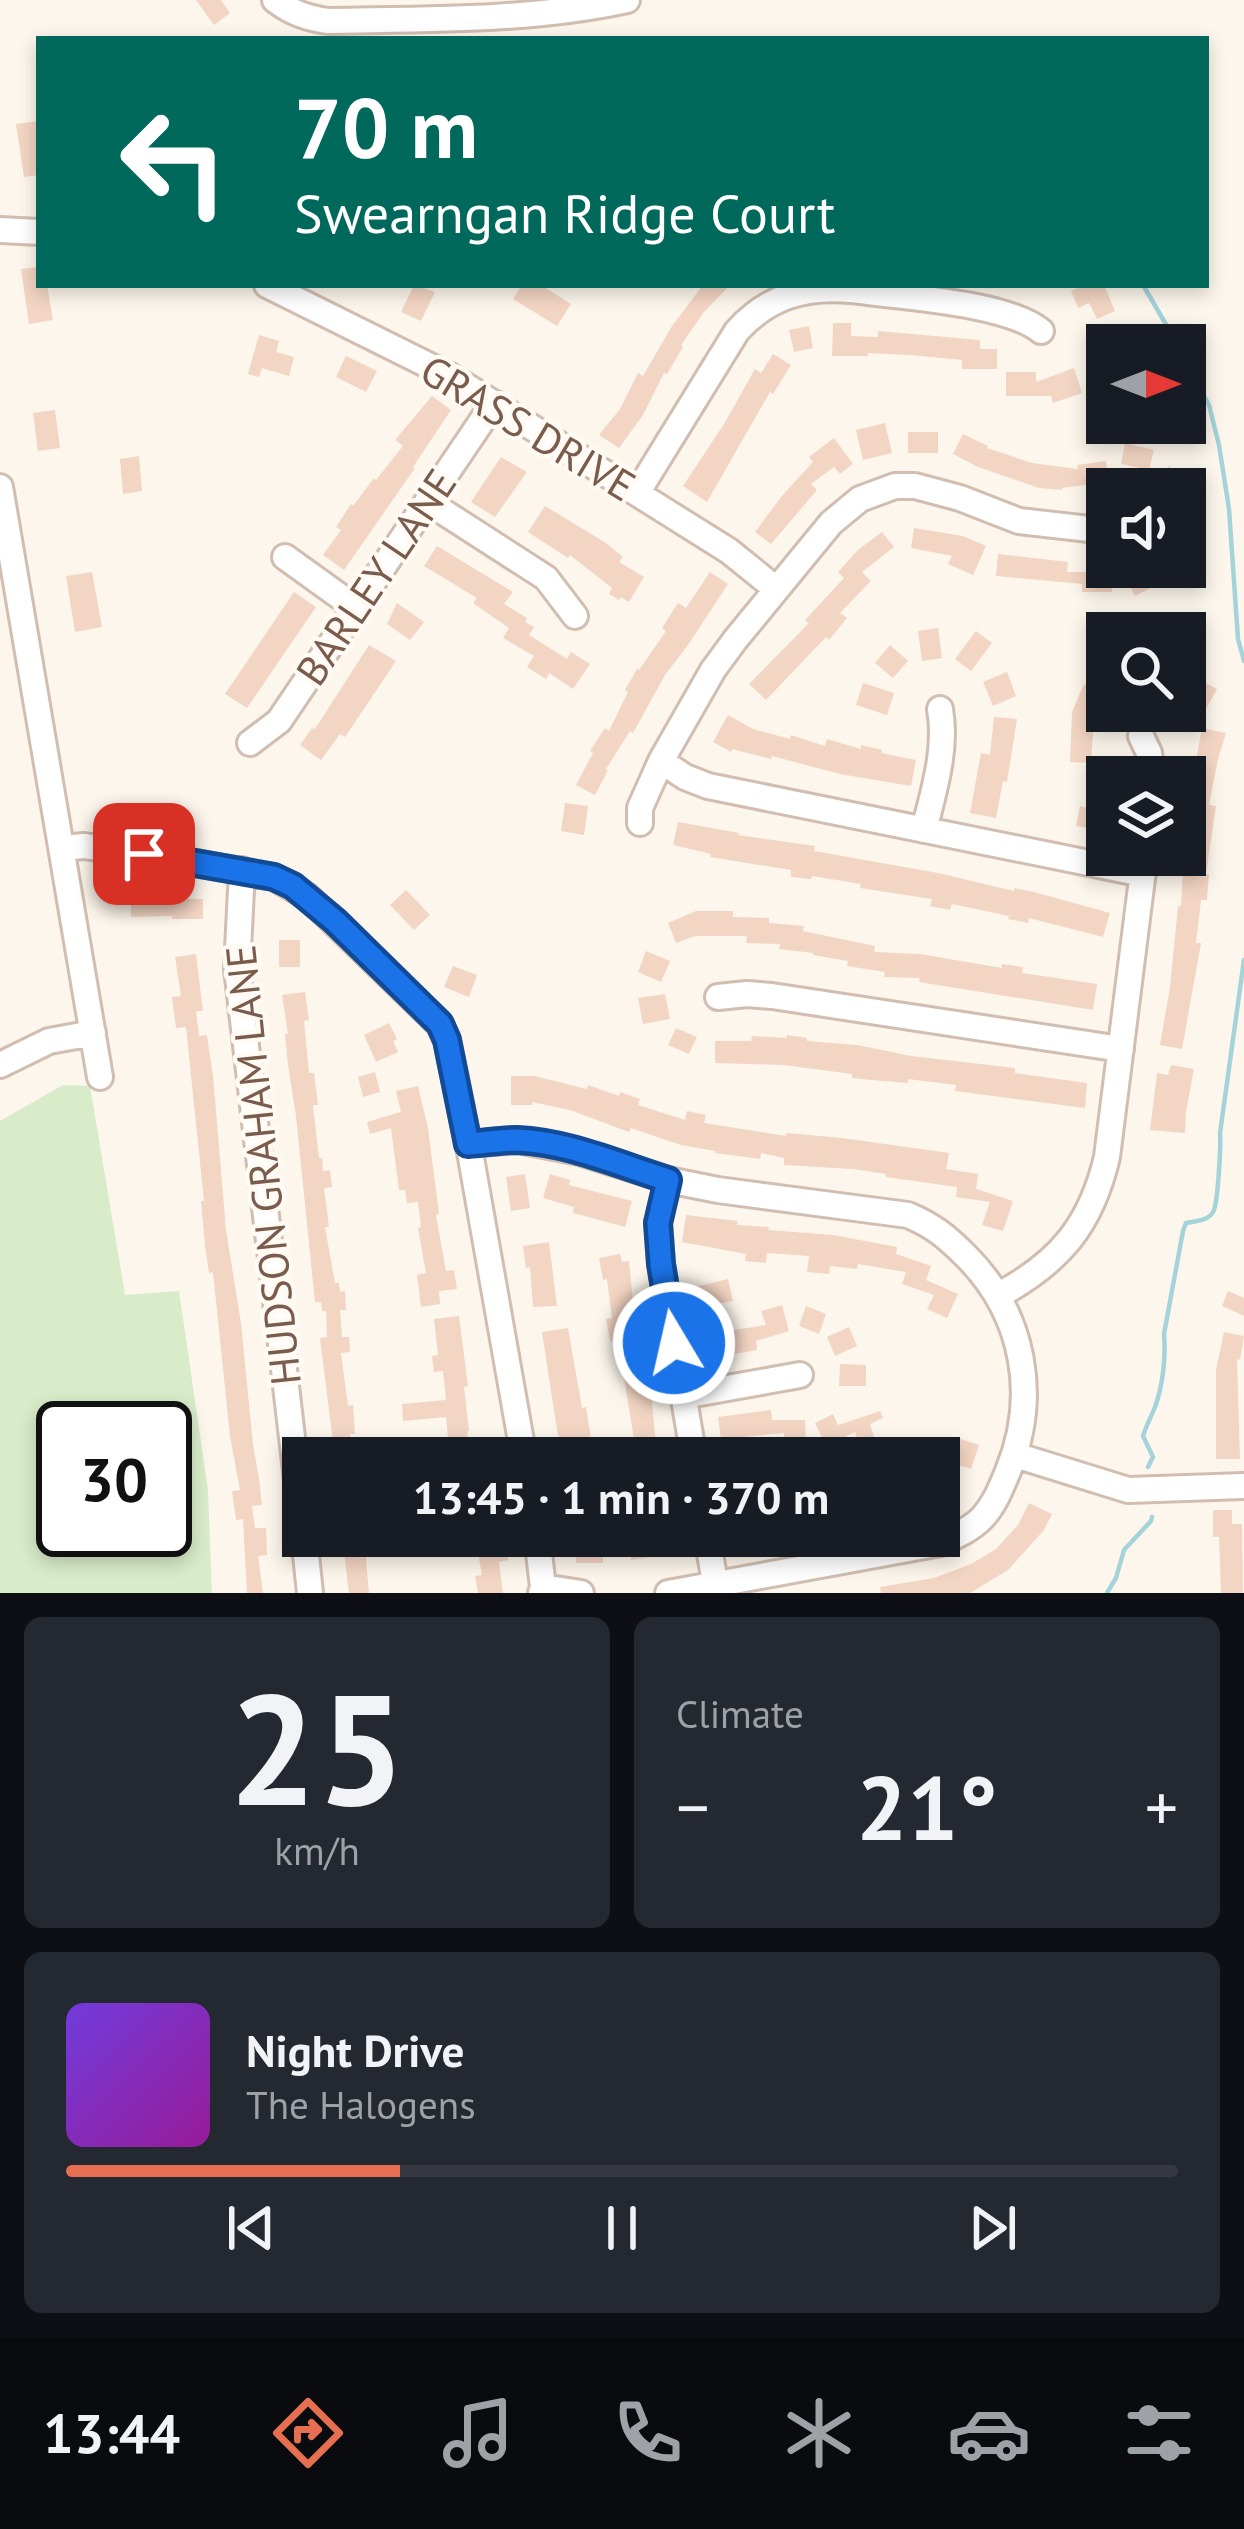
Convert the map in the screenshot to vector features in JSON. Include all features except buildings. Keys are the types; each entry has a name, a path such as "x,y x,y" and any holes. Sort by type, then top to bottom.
{"street":[{"path":"274,0 308,18 343,21 502,15 627,0"},
{"path":"0,230 36,232"},
{"name":"GRASS DRIVE","path":"273,288 449,376 729,550 776,589"},
{"path":"637,493 737,331 776,299 803,290 850,290 1003,312 1041,331"},
{"name":"BARLEY LANE","path":"250,742 279,721 494,403"},
{"path":"640,823 640,808 661,761 713,670 845,509 895,486 935,489 1019,521 1086,529"},
{"path":"0,487 100,1077"},
{"path":"428,502 546,578 574,616"},
{"path":"285,557 356,608"},
{"path":"924,830 942,753 940,709"},
{"path":"1141,736 1150,756"},
{"path":"661,761 708,786 924,830 1086,856"},
{"path":"62,848 85,846 274,877 308,896 440,1024 468,1144 520,1437"},
{"name":"HUDSON GRAHAM LANE","path":"242,871 237,969 292,1437"},
{"path":"999,1295 1059,1253 1094,1204 1108,1156 1143,876"},
{"path":"718,997 772,996 1121,1049"},
{"path":"0,1065 49,1041 93,1033"},
{"path":"468,1144 518,1140 718,1190 908,1215 949,1239 999,1295 1024,1368 1023,1419 1015,1455 997,1498 981,1519 941,1543 668,1593"},
{"path":"668,1180 658,1223 661,1264 690,1437"},
{"path":"683,1396 800,1375"},
{"path":"1015,1455 1128,1490 1244,1486"},
{"name":"HUDSON GRAHAM LANE","path":"306,1557 310,1593"},
{"path":"539,1557 542,1590 581,1593"},
{"path":"711,1557 715,1583"}],"green space":[{"path":"63,1085 90,1086 125,1295 179,1291 208,1490 212,1593 0,1593 0,1121"}],"waterway":[{"path":"1145,288 1166,324"},
{"path":"1206,399 1229,509 1238,639 1244,661"},
{"path":"1148,1467 1153,1457 1143,1436 1162,1380 1164,1334 1183,1231 1186,1223 1208,1217 1215,1207 1220,1133 1244,960"},
{"path":"1107,1593 1124,1550 1152,1517"}],"route":[{"path":"144,854 274,877 308,896 440,1024 468,1144 518,1140 546,1145 668,1180 658,1223 674,1343"}]}
